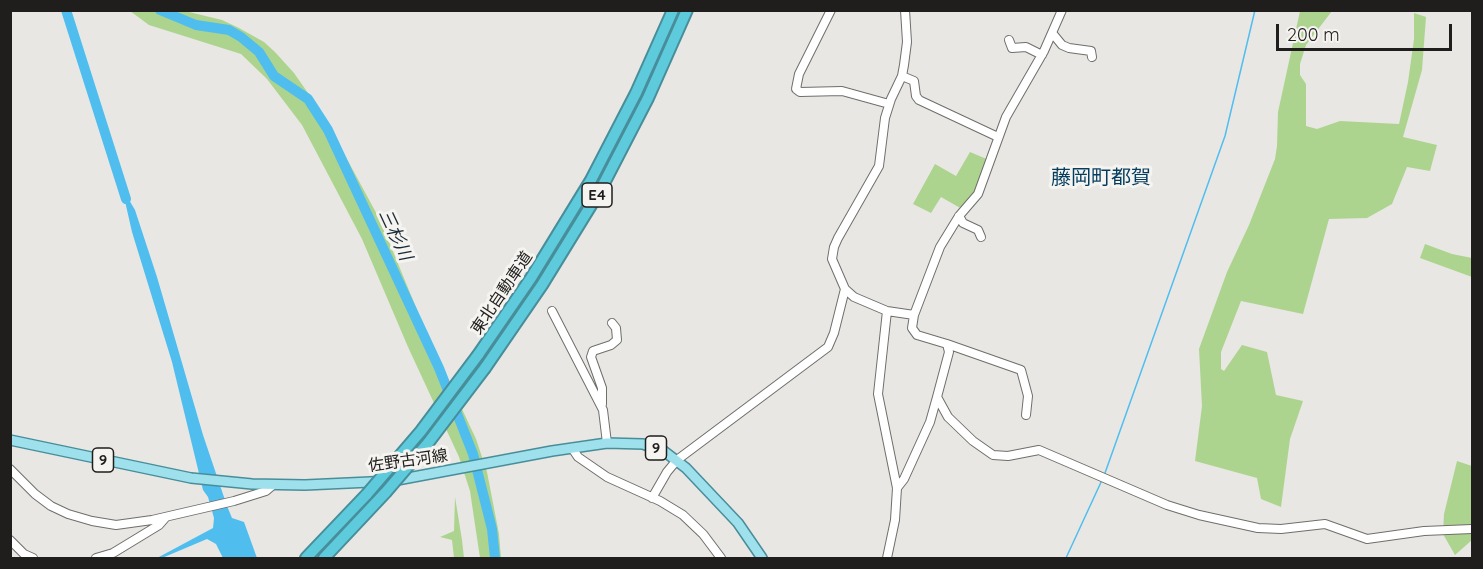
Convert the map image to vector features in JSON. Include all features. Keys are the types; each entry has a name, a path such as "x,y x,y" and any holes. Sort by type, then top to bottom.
{"highway":[{"name":"東北自動車道","path":"306,558 367,494 421,431 478,355 531,278 591,180 636,93 673,10"},
{"name":"東北自動車道","path":"324,558 428,443 486,368 542,285 601,189 648,98 687,10"}],"main road":[{"name":"佐野古河線","path":"10,440 196,478 273,485 367,483 413,478 572,448 607,443 643,444 659,449 677,460 738,523 762,558"}],"street":[{"path":"831,10 799,74 796,89 800,92 842,91 889,104"},
{"path":"905,10 907,42 902,76 885,118 879,166 834,247 832,259 845,289 854,297 887,310 914,315"},
{"path":"1026,416 1028,396 1021,370 917,335 912,328 914,315 937,253 959,216 978,194 1006,117 1053,34 1062,10"},
{"path":"1053,34 1062,45 1090,51 1092,57"},
{"path":"1009,40 1012,48 1026,47 1042,55"},
{"path":"902,76 914,81 916,96 919,100 998,137"},
{"path":"959,216 963,223 978,230 981,237"},
{"path":"652,498 677,460 824,351 834,333 845,289"},
{"path":"886,558 895,520 897,488 878,394 887,310"},
{"path":"552,311 603,410"},
{"path":"607,443 602,388 591,357 593,351 611,345 617,340 616,328 612,323"},
{"path":"897,488 904,479 930,422 949,352 947,344"},
{"path":"937,397 948,417 973,441 993,455 1008,456 1039,450 1167,505 1199,515 1258,528 1281,529 1325,524 1367,539 1424,531 1473,529"},
{"path":"572,448 578,457 606,477 670,507 693,523 721,558"},
{"path":"10,469 35,494 51,506 68,514 116,525 167,517 227,503 266,491 273,485"},
{"path":"96,558 113,552 159,525 167,517"},
{"path":"10,540 24,554 33,558"}],"green space":[{"path":"130,11 185,11 222,20 239,28 264,42 275,52 294,73 322,113 380,220 427,334 476,439 487,472 499,534 501,558 480,558 470,491 459,457 408,347 362,239 302,125 267,79 241,54 149,25"},
{"path":"1300,11 1332,11 1306,45 1300,64 1300,75 1306,84 1306,126 1317,129 1340,121 1399,124 1414,39 1414,13 1426,17 1422,70 1403,137 1437,145 1430,171 1407,167 1392,204 1367,218 1329,219 1303,314 1241,301 1221,352 1221,369 1224,371 1242,345 1267,352 1276,395 1303,401 1290,439 1281,507 1261,499 1257,478 1195,461 1202,406 1199,349 1227,272 1249,225 1275,159 1278,112"},
{"path":"970,152 989,160 977,191 962,209 941,197 931,213 913,204 935,164 956,176"},
{"path":"1425,244 1452,254 1472,258 1472,277 1420,258"},
{"path":"1457,461 1472,466 1472,540 1455,555 1443,534 1444,514"},
{"path":"455,497 464,558 454,558 452,540 440,537 454,531"}],"water":[{"path":"122,188 135,210 203,435 227,506 232,518 244,522 257,558 223,558 216,544 207,539 157,558 213,528 214,518 208,497 203,490 172,362 132,232"}],"waterway":[{"path":"66,10 126,199"},
{"name":"三杉川","path":"160,10 196,25 229,30 241,37 259,52 274,76 308,99 328,130 439,368 473,454 492,529 495,558"},
{"path":"1105,473 1225,136 1255,10"},
{"path":"1066,558 1102,480"}],"district":[{"name":"藤岡町都賀","path":"1101,178"}]}
